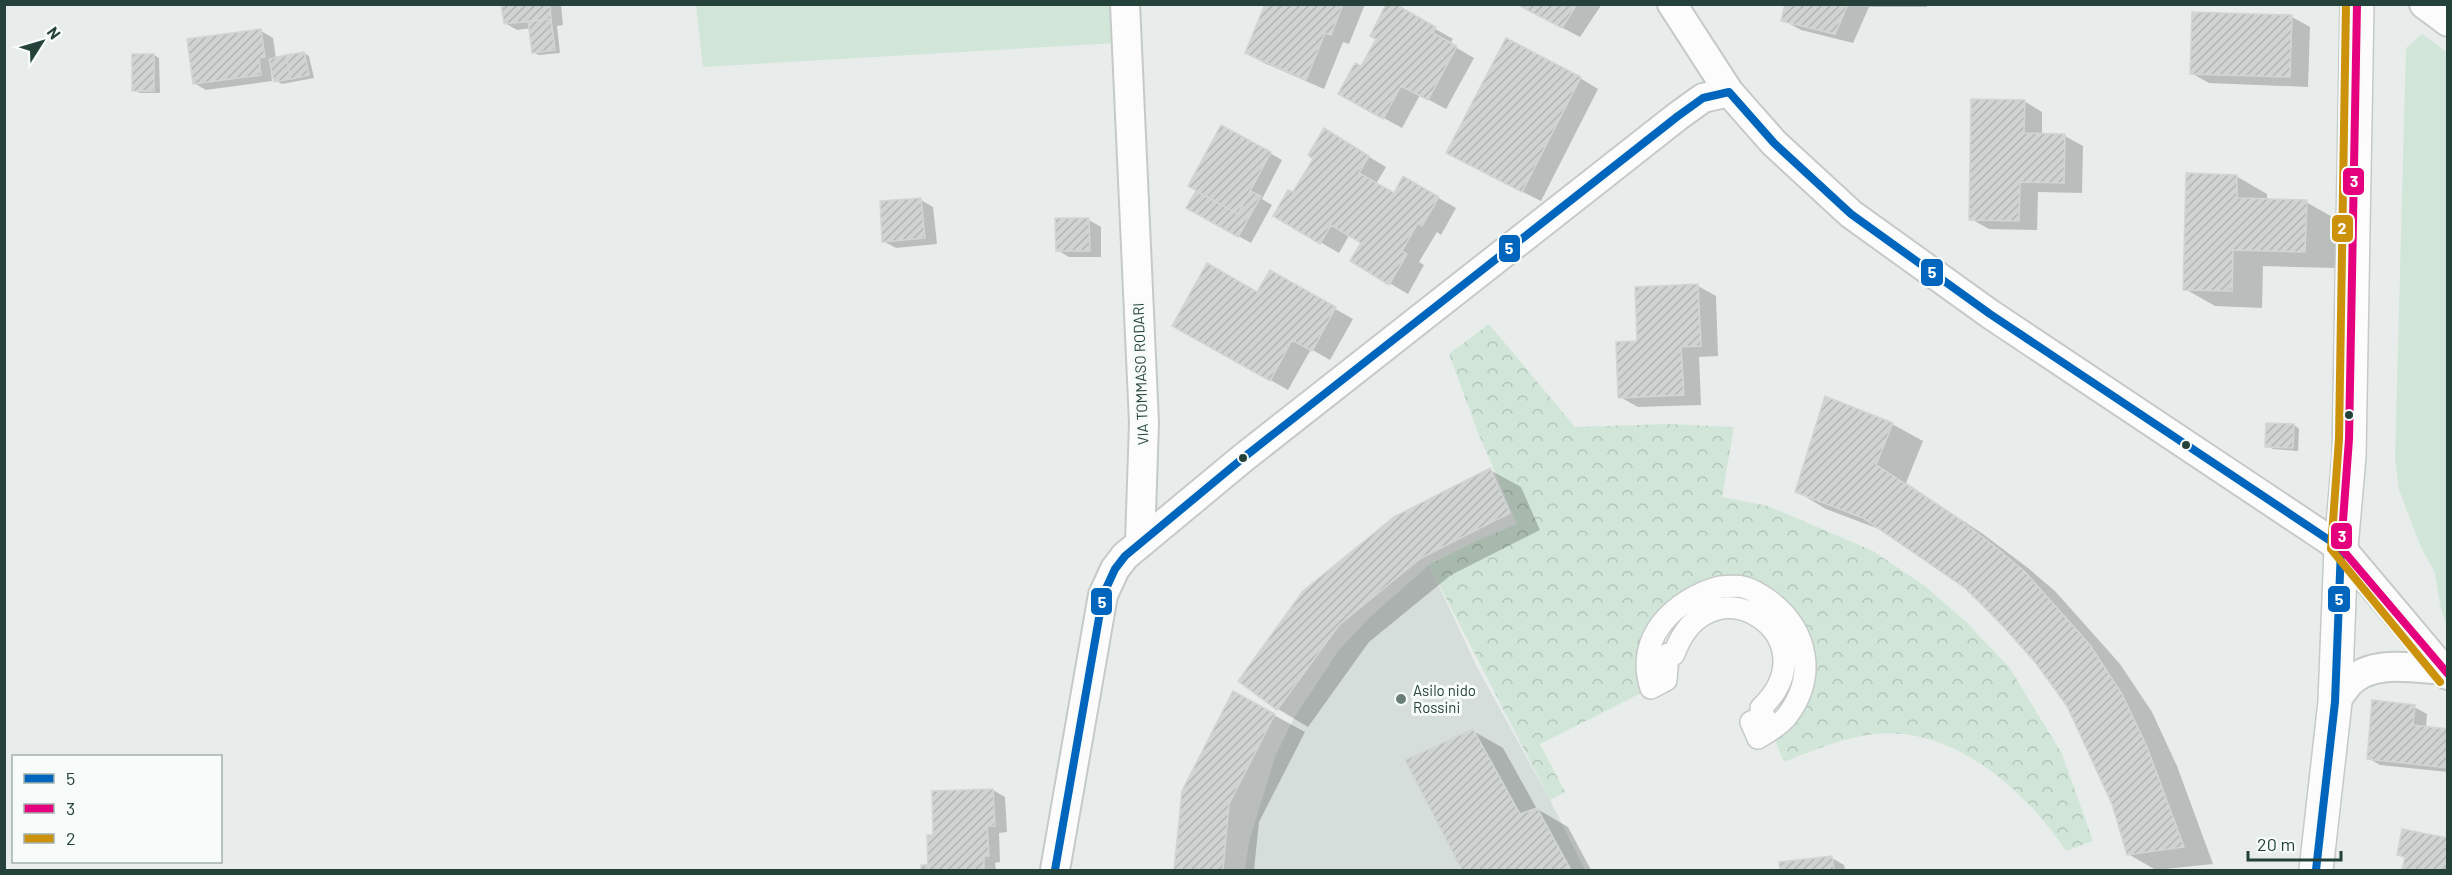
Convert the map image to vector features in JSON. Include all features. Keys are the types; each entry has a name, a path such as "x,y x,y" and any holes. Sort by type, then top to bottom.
{"street":[{"name":"VIA TOMMASO RODARI","path":"1125,4 1144,423 1140,542"},
{"path":"1672,4 1729,92 1774,143 1851,214 1990,314 2341,548 2445,673"},
{"path":"2316,870 2335,702 2341,548 2349,439 2357,4"},
{"path":"2424,4 2448,22"},
{"path":"1056,870 1103,595 1115,569 1140,542 1243,458 1678,116 1703,98 1729,92"},
{"path":"1742,586 1762,595 1779,608 1794,625 1802,642 1805,659 1804,680 1798,699 1786,717 1758,738 1750,722 1764,716 1761,708 1778,688 1785,670 1783,652 1777,634 1763,618 1745,610 1728,607 1707,613 1691,622 1680,637 1674,654 1668,654 1666,680 1651,688 1647,675 1652,641 1670,612 1701,592 1720,587 1742,586"},
{"path":"2335,702 2350,682 2364,672 2390,667 2445,673"}],"shaded area":[{"name":"Asilo nido Rossini","path":"1429,565 1477,667 1550,800 1585,870 1245,870 1249,842 1275,757 1294,718 1339,650 1369,618"}],"green space":[{"path":"696,5 1115,5 1117,43 703,67"},
{"path":"2422,34 2448,53 2447,627 2440,605 2435,573 2421,547 2399,490 2395,458 2406,48"},
{"path":"1489,324 1575,427 1668,424 1734,427 1722,497 1768,506 1873,551 1925,586 1965,621 2009,667 2062,754 2093,841 2066,851 2031,806 2009,786 1985,767 1933,740 1905,734 1876,734 1829,745 1784,762 1771,731 1805,659 1742,587 1670,611 1651,688 1540,744 1565,792 1550,800 1429,565 1517,524 1477,430 1449,354"}],"building":[{"path":"501,4 550,4 551,19 504,24"},
{"path":"1265,4 1343,4 1331,35 1325,33 1306,80 1245,53"},
{"path":"1386,4 1395,4 1436,27 1433,33 1457,46 1428,100 1401,86 1383,119 1338,94 1355,63 1361,66 1376,39 1370,36"},
{"path":"1516,4 1577,4 1562,28"},
{"path":"1785,4 1848,4 1835,34 1781,21"},
{"path":"2192,12 2292,15 2290,77 2190,74"},
{"path":"551,19 555,50 532,53 528,21"},
{"path":"261,29 265,57 259,58 261,75 193,84 187,39"},
{"path":"1506,38 1581,77 1522,192 1446,153"},
{"path":"304,52 309,75 291,79 286,55"},
{"path":"132,54 154,54 154,91 132,91"},
{"path":"286,55 291,79 274,82 269,59"},
{"path":"1971,99 2025,100 2024,133 2065,134 2064,183 2020,182 2019,221 1969,220"},
{"path":"1221,125 1271,152 1238,214 1188,186"},
{"path":"1324,128 1369,156 1359,173 1394,193 1403,176 1439,197 1422,226 1418,223 1402,251 1407,254 1389,285 1350,261 1361,243 1331,225 1320,244 1273,216 1288,190 1293,192 1313,159 1308,155"},
{"path":"2186,173 2237,175 2237,198 2307,200 2305,252 2233,250 2232,291 2183,290"},
{"path":"1196,191 1238,214 1250,191 1261,196 1238,237 1186,208"},
{"path":"921,198 925,238 882,242 880,201"},
{"path":"1055,218 1089,218 1090,251 1056,251"},
{"path":"1207,263 1257,292 1270,270 1336,307 1312,351 1292,340 1270,381 1172,326"},
{"path":"1698,284 1701,346 1681,347 1684,395 1618,398 1616,342 1637,341 1635,287"},
{"path":"1825,396 1893,423 1876,465 1952,514 1998,549 2025,572 2090,645 2122,694 2147,747 2184,847 2127,855 2112,804 2067,706 2035,662 2001,624 1965,588 1863,518 1795,492"},
{"path":"2266,423 2294,424 2293,448 2265,447"},
{"path":"1490,468 1510,513 1421,558 1339,625 1277,710 1238,681 1303,591 1394,517"},
{"path":"1233,691 1275,714 1229,804 1223,870 1174,870 1182,791"},
{"path":"2372,700 2415,705 2413,725 2448,729 2448,768 2367,759"},
{"path":"1473,729 1520,814 1537,808 1571,870 1462,870 1405,760"},
{"path":"993,789 995,826 987,826 989,856 984,856 984,870 921,870 921,865 928,865 927,835 933,835 932,791"},
{"path":"2402,829 2448,838 2448,870 2402,870 2405,857 2397,855"},
{"path":"1832,856 1834,870 1780,870 1779,862"}],"transit line":[{"name":"2","path":"2346,4 2339,439 2331,549 2440,682"},
{"name":"3","path":"2357,4 2349,439 2341,548 2448,674"},
{"name":"5","path":"1055,870 1103,595 1115,569 1125,556 1243,458 1678,116 1703,98 1729,92 1774,143 1851,214 1990,314 2341,548 2335,702 2316,870"}],"place":[{"name":"Asilo nido Rossini","path":"1401,699"}]}
